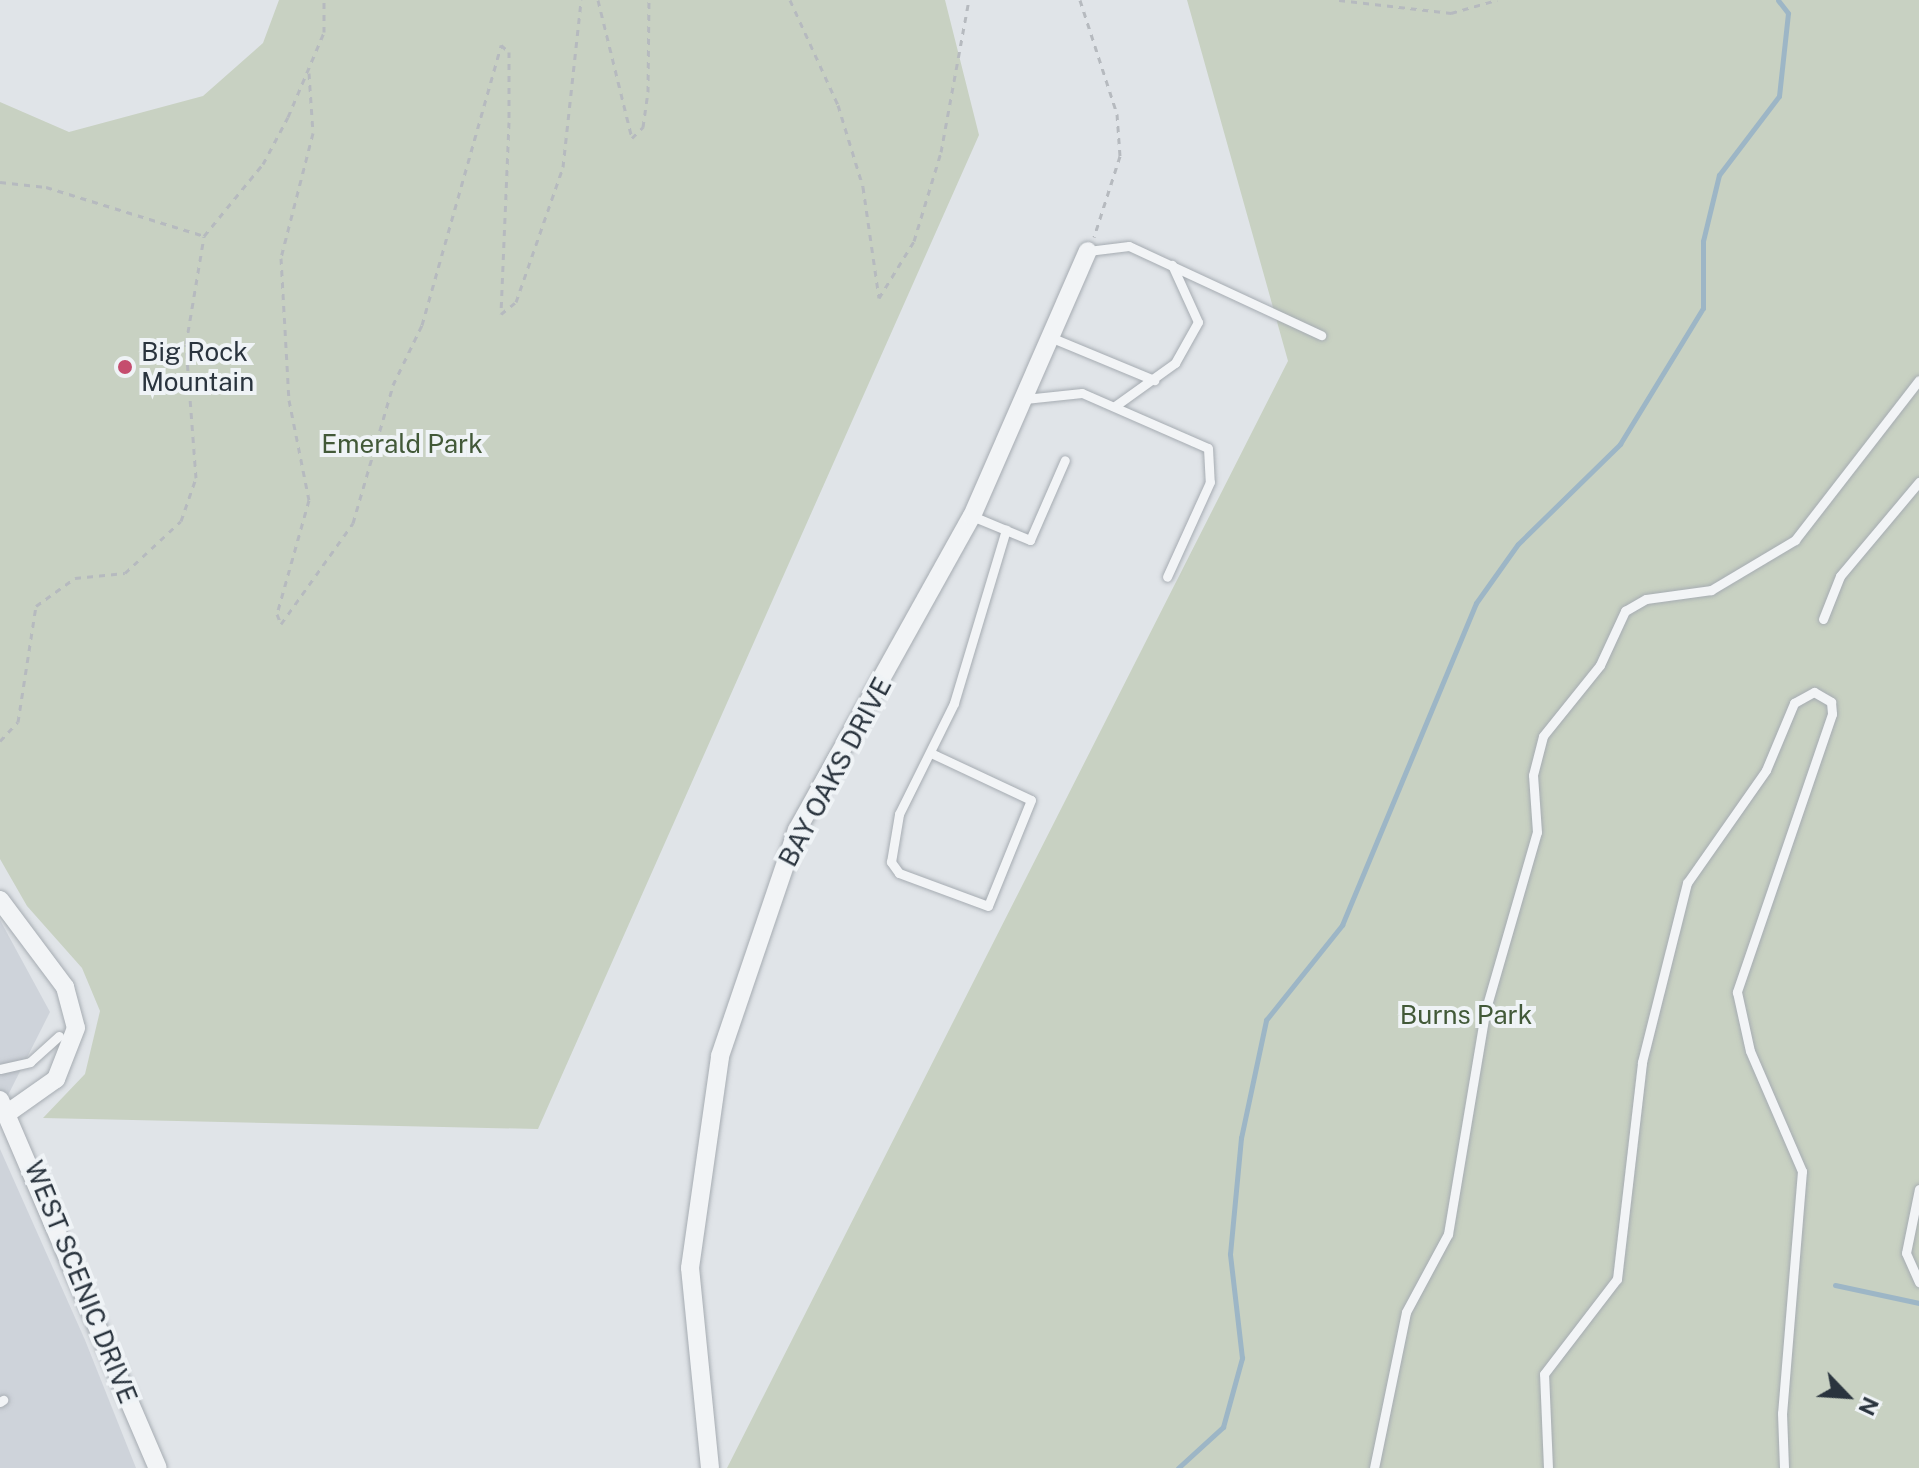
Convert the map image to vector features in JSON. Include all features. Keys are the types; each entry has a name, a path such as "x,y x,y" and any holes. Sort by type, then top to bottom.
{"street":[{"name":"BAY OAKS DRIVE","path":"710,1468 690,1268 720,1056 797,830 972,516 1088,251"},
{"path":"0,900 65,987 76,1028 56,1079 5,1106"},
{"name":"WEST SCENIC DRIVE","path":"5,1106 158,1468"}],"lane":[{"path":"1088,251 1129,246 1321,335"},
{"path":"1115,406 1175,363 1198,322 1172,265"},
{"path":"1049,337 1154,380"},
{"path":"1374,1468 1406,1312 1448,1234 1485,1012 1537,832 1533,775 1543,736 1600,665 1625,611 1646,599 1711,590 1795,540 1919,380"},
{"path":"1021,400 1082,393 1196,437 1214,464 1167,577"},
{"path":"972,516 1030,540 1065,460"},
{"path":"1823,619 1840,576 1919,482"},
{"path":"933,754 1031,800 988,906 899,873 891,862 899,814 933,754 1006,530"},
{"path":"1548,1468 1544,1374 1617,1279 1642,1062 1687,883 1766,770 1794,703 1814,692 1831,702 1832,714 1737,992 1750,1051 1802,1171 1782,1413 1784,1468"},
{"path":"0,1069 30,1062 59,1036"},
{"path":"1919,1189 1906,1253 1919,1282"}],"path":[{"path":"0,741 18,722 36,606 75,578 133,569 181,521 196,478 186,344 204,236 263,164 309,73 324,32 324,0"},
{"path":"309,73 313,133 281,258 289,400 309,500 277,614 281,624 353,523 393,385 425,314 501,45 509,52 501,314 516,302 563,167 581,0"},
{"path":"598,0 632,138 643,127 648,92 649,0"},
{"path":"790,0 838,105 863,187 879,298 899,277 919,226 969,0"},
{"path":"1080,0 1117,114 1120,156 1088,251"},
{"path":"1339,0 1451,13 1497,0"},
{"path":"0,182 46,187 204,236"}],"shaded area":[{"path":"0,920 50,1012 0,1111"},
{"path":"0,1149 85,1340 136,1468 0,1468"}],"green space":[{"name":"Emerald Park","path":"279,0 945,0 979,135 538,1129 43,1118 85,1074 100,1011 82,968 27,906 0,859 0,102 69,132 203,96 263,43"},
{"name":"Burns Park","path":"1187,0 1919,0 1919,1468 727,1468 1288,361"}],"waterway":[{"path":"1178,1468 1223,1427 1242,1358 1230,1254 1241,1138 1266,1020 1342,925 1476,603 1518,544 1620,444 1703,308 1703,241 1719,175 1779,96 1788,13 1778,0"},
{"path":"1835,1285 1919,1303"}],"place":[{"name":"Big Rock Mountain","path":"125,367"}]}
